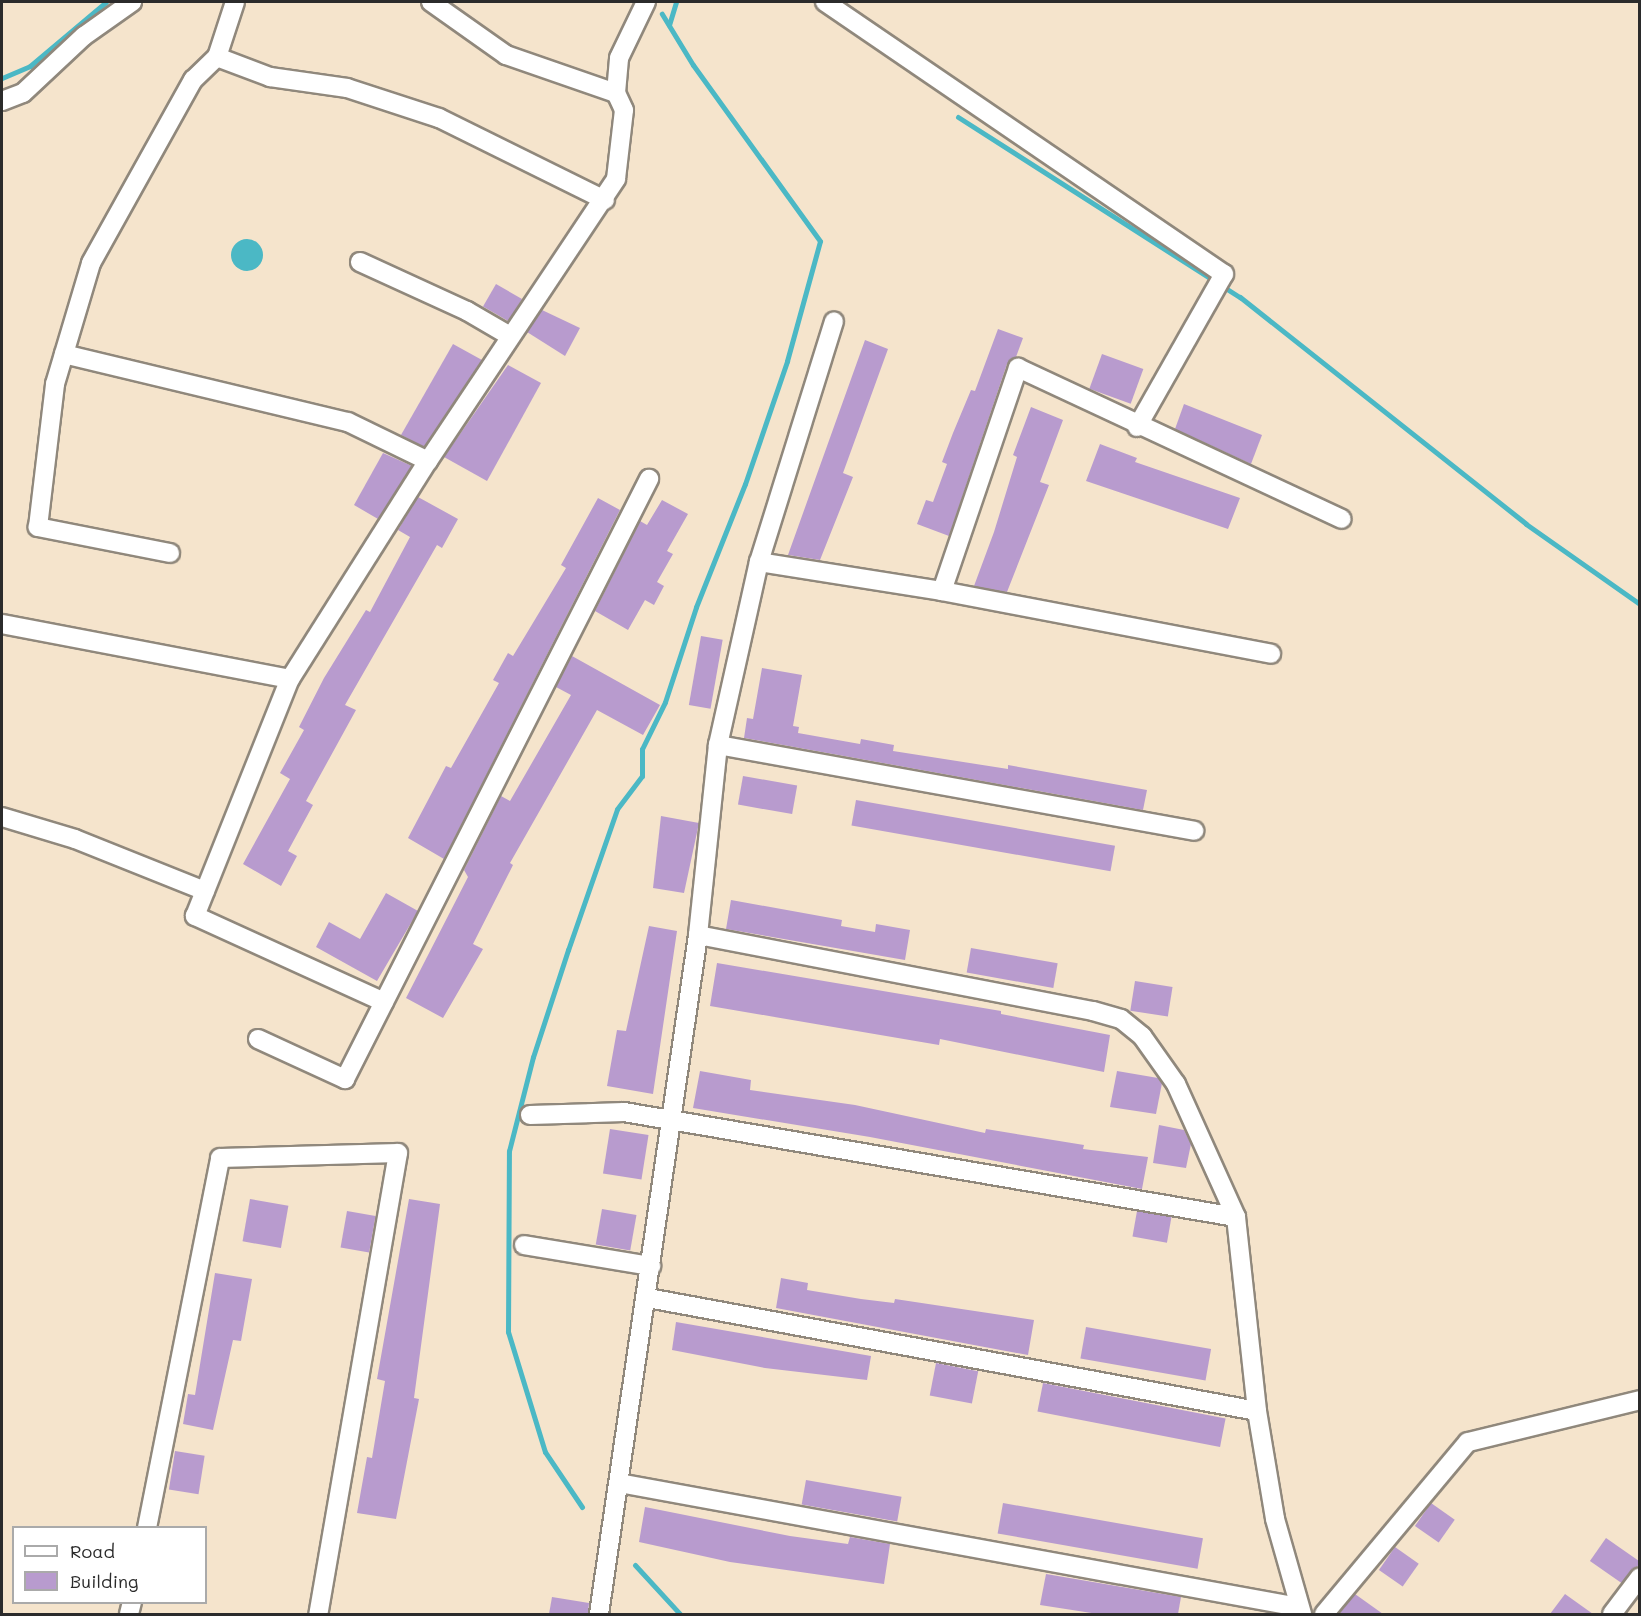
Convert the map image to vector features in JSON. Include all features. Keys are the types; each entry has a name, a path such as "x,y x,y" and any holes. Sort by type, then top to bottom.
{"street":[{"path":"2,101 23,93 84,36 132,2"},
{"path":"170,553 38,527 55,384 90,263 193,80 217,57 235,2"},
{"path":"431,2 506,55 616,93"},
{"path":"384,1002 195,916 290,679 428,461 510,336 605,200 616,179 624,110 616,93 619,58 646,2"},
{"path":"825,2 1224,274 1137,427"},
{"path":"217,57 270,77 347,88 439,118 605,200"},
{"path":"360,262 457,306 510,336"},
{"path":"599,1614 648,1298 669,1120 698,935 718,745 759,562 834,321"},
{"path":"64,354 348,422 428,461"},
{"path":"942,591 1018,368 1137,427 1342,519"},
{"path":"258,1039 345,1079 649,479"},
{"path":"759,562 942,591 1271,654"},
{"path":"2,624 290,679"},
{"path":"718,745 1194,831"},
{"path":"2,817 75,839 205,891"},
{"path":"619,1483 1300,1611 1275,1520 1257,1411 1236,1217 1176,1084 1142,1036 1121,1019 698,935"},
{"path":"530,1115 624,1112 1236,1217"},
{"path":"147,1526 220,1158 398,1154 318,1614"},
{"path":"524,1245 651,1266"},
{"path":"648,1298 1257,1411"},
{"path":"1324,1614 1468,1442 1640,1400"},
{"path":"1612,1614 1640,1577"}],"water":[{"path":"247,239 258,244 263,255 258,266 247,271 236,266 231,255 236,244"}],"building":[{"path":"496,284 522,299 509,322 483,307"},
{"path":"542,310 580,328 565,356 527,332"},
{"path":"998,329 1023,338 1016,357 1007,364 949,536 917,524 926,500 933,502 947,464 942,462 971,390 975,391"},
{"path":"865,340 888,349 843,473 853,477 820,560 788,555"},
{"path":"453,344 482,360 424,447 401,435"},
{"path":"1102,354 1143,369 1131,404 1089,389"},
{"path":"508,365 541,383 487,481 444,457"},
{"path":"1184,404 1262,435 1251,464 1175,429"},
{"path":"1031,407 1063,420 1040,482 1049,485 1007,592 974,586 994,532 1017,457 1013,455"},
{"path":"1100,444 1137,458 1135,462 1240,498 1228,529 1086,481"},
{"path":"383,453 412,466 378,519 354,505"},
{"path":"418,497 458,519 442,548 437,545 345,705 356,710 306,801 313,805 288,851 297,856 281,886 243,864 290,779 280,773 304,730 299,727 324,678 366,610 370,612 410,537 398,530"},
{"path":"598,498 620,510 444,859 408,838 446,766 451,768 499,683 493,680 508,653 513,656 566,568 561,565"},
{"path":"662,500 688,514 667,551 673,554 657,582 664,586 654,605 645,600 628,630 595,611 640,521 647,525"},
{"path":"701,636 723,640 711,709 689,705"},
{"path":"572,656 660,705 643,735 597,710 510,863 513,865 473,944 483,949 443,1018 406,998 468,877 464,870 501,796 510,801 571,695 556,687"},
{"path":"762,668 802,675 793,726 799,727 798,733 860,744 861,739 894,745 893,751 1008,769 1008,765 1147,790 1143,810 744,738 747,718 753,719"},
{"path":"743,776 797,786 792,814 738,805"},
{"path":"856,800 1115,846 1110,871 851,826"},
{"path":"661,816 699,823 684,893 653,888"},
{"path":"386,893 418,911 377,981 316,947 329,922 360,939"},
{"path":"731,900 842,920 841,926 875,932 876,924 910,930 905,960 726,929"},
{"path":"649,926 677,931 653,1094 607,1086 617,1030 626,1031"},
{"path":"971,948 1058,963 1053,988 967,973"},
{"path":"717,963 1001,1011 1001,1014 1110,1035 1104,1072 940,1039 939,1045 710,1006"},
{"path":"1135,981 1173,987 1168,1017 1130,1011"},
{"path":"700,1071 751,1080 750,1090 855,1105 985,1133 986,1129 1084,1145 1083,1149 1148,1157 1142,1189 870,1137 693,1108"},
{"path":"1117,1071 1158,1078 1162,1083 1156,1114 1110,1107"},
{"path":"1159,1125 1184,1130 1191,1144 1186,1168 1153,1163"},
{"path":"610,1129 649,1135 641,1180 603,1173"},
{"path":"250,1199 288,1206 281,1248 243,1241"},
{"path":"409,1199 440,1204 414,1398 419,1399 396,1519 357,1513 367,1457 372,1458 385,1381 377,1379"},
{"path":"602,1209 636,1215 630,1251 596,1244"},
{"path":"347,1211 376,1216 369,1252 341,1247"},
{"path":"1137,1211 1171,1217 1167,1243 1132,1237"},
{"path":"215,1273 252,1279 241,1341 233,1340 213,1430 183,1424 188,1394 195,1395"},
{"path":"781,1278 808,1283 807,1290 861,1299 894,1303 895,1299 1034,1320 1028,1355 776,1308"},
{"path":"676,1322 871,1356 867,1380 765,1368 672,1350"},
{"path":"1086,1327 1211,1349 1206,1381 1080,1359"},
{"path":"936,1363 978,1371 972,1404 930,1395"},
{"path":"1043,1383 1226,1418 1220,1447 1037,1411"},
{"path":"175,1451 205,1456 199,1494 169,1490"},
{"path":"806,1480 902,1497 897,1521 802,1505"},
{"path":"1003,1503 1203,1538 1198,1569 998,1534"},
{"path":"1431,1503 1455,1520 1439,1543 1415,1526"},
{"path":"645,1507 790,1536 848,1544 850,1537 890,1544 884,1584 730,1562 639,1542"},
{"path":"1606,1538 1640,1562 1624,1585 1590,1561"},
{"path":"1395,1547 1419,1564 1403,1587 1379,1570"},
{"path":"1046,1574 1181,1597 1178,1614 1098,1614 1040,1605"},
{"path":"1355,1594 1383,1614 1339,1614"},
{"path":"1565,1594 1593,1614 1550,1614"},
{"path":"552,1597 589,1603 588,1614 549,1614"}],"waterway":[{"path":"2,78 30,66 106,2"},
{"path":"669,25 676,2"},
{"path":"582,1507 545,1452 508,1332 509,1151 533,1057 568,950 617,809 642,776 642,749 665,702 696,607 745,484 787,361 820,241 693,65 662,14"},
{"path":"958,117 1240,297 1526,524 1640,604"},
{"path":"635,1565 680,1614"}]}
